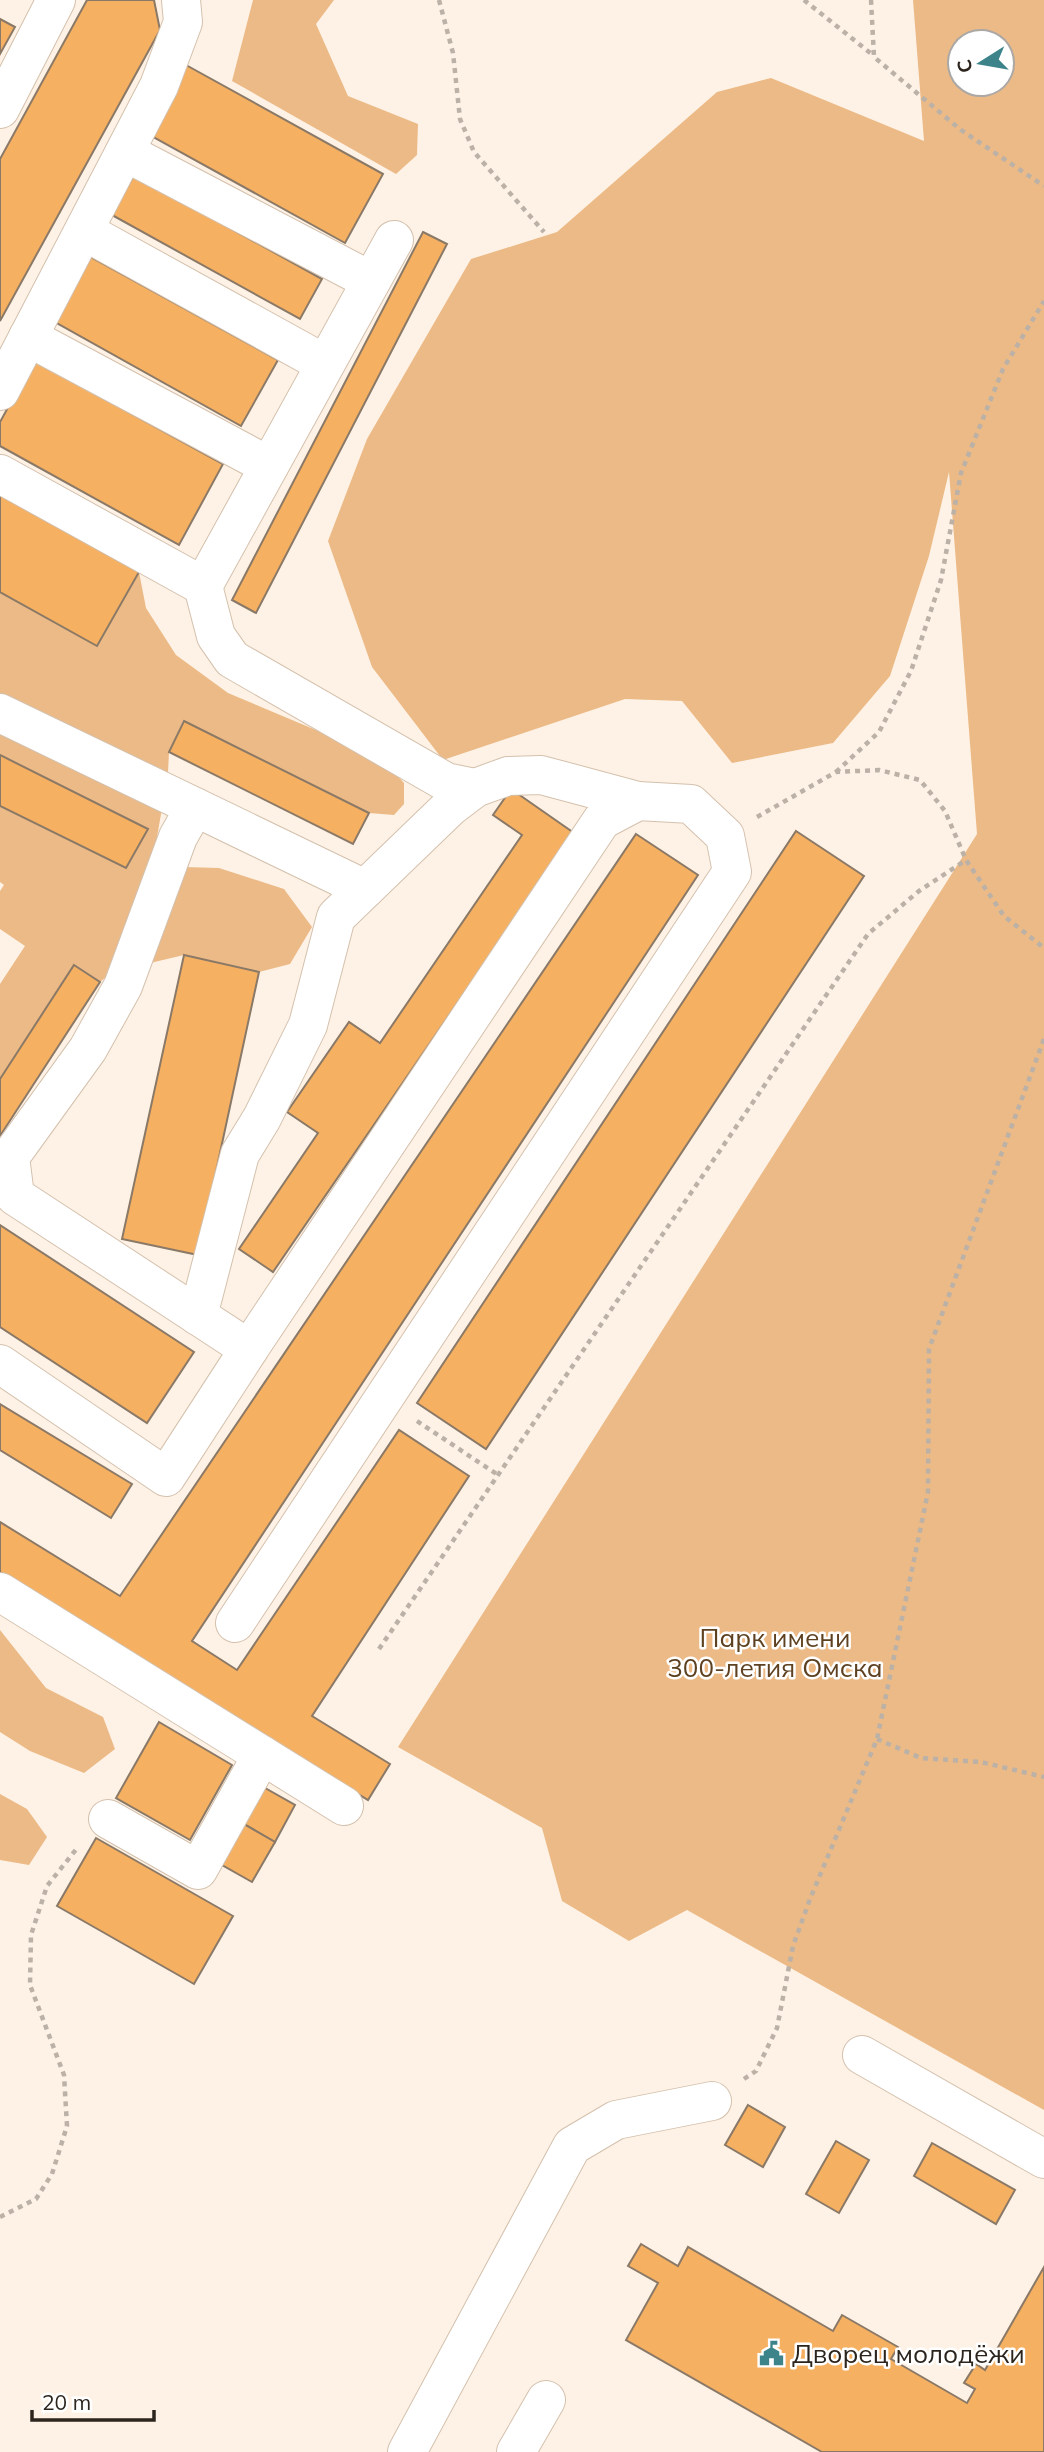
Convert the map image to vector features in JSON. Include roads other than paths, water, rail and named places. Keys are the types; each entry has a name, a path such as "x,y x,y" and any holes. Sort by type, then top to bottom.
{"lane":[{"path":"0,391 159,86 183,22 181,0"},
{"path":"0,109 42,5"},
{"path":"125,152 371,281"},
{"path":"83,231 325,364"},
{"path":"394,240 203,586 216,636 232,659 446,782 475,788"},
{"path":"28,337 270,466"},
{"path":"0,474 203,586"},
{"path":"0,713 365,889"},
{"path":"198,1316 240,1154 262,1118 308,1026 336,917 450,807 475,788 508,776 541,775 638,801 691,804 725,836 732,872 235,1623"},
{"path":"0,1364 166,1477 601,820 638,801"},
{"path":"195,807 178,837 122,986 88,1049 10,1157 15,1196 249,1349"},
{"path":"0,1592 344,1806"},
{"path":"108,1819 198,1870 262,1755"},
{"path":"862,2055 1044,2159"},
{"path":"407,2452 572,2146 616,2120 712,2101"},
{"path":"516,2452 546,2400"}],"place":[{"name":"Дворец молодёжи","path":"772,2353"}],"park label":[{"name":"Парк имени 300-летия Омска","path":"775,1652"}]}
